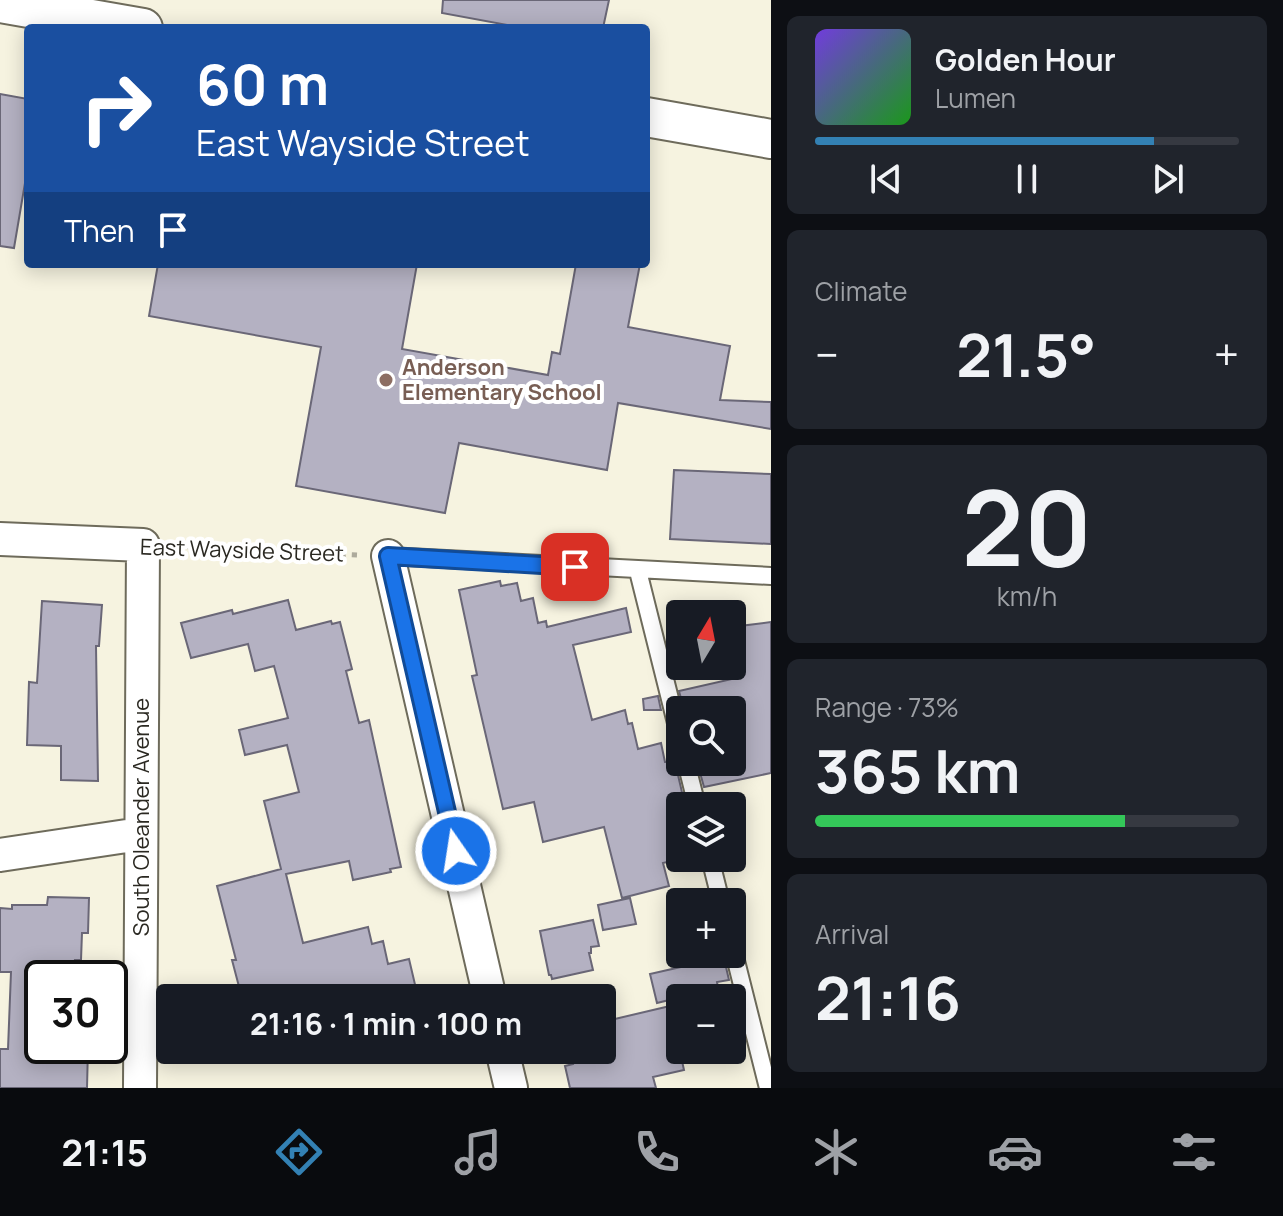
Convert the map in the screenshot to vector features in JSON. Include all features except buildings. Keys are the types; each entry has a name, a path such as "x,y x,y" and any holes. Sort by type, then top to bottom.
{"street":[{"path":"0,3 120,24"},
{"path":"650,118 771,139"},
{"name":"East Wayside Street","path":"0,539 143,545"},
{"name":"South Oleander Avenue","path":"140,1088 143,545"},
{"path":"388,556 487,984"},
{"path":"0,855 140,834"},
{"path":"505,1064 511,1088"}],"lane":[{"path":"388,556 771,576"},
{"path":"638,571 669,696"},
{"path":"738,968 768,1088"}],"path":[{"name":"East Wayside Street","path":"143,545 388,556"}],"place":[{"name":"Anderson Elementary School","path":"386,380"}],"route":[{"path":"456,851 388,556 575,567"}]}
